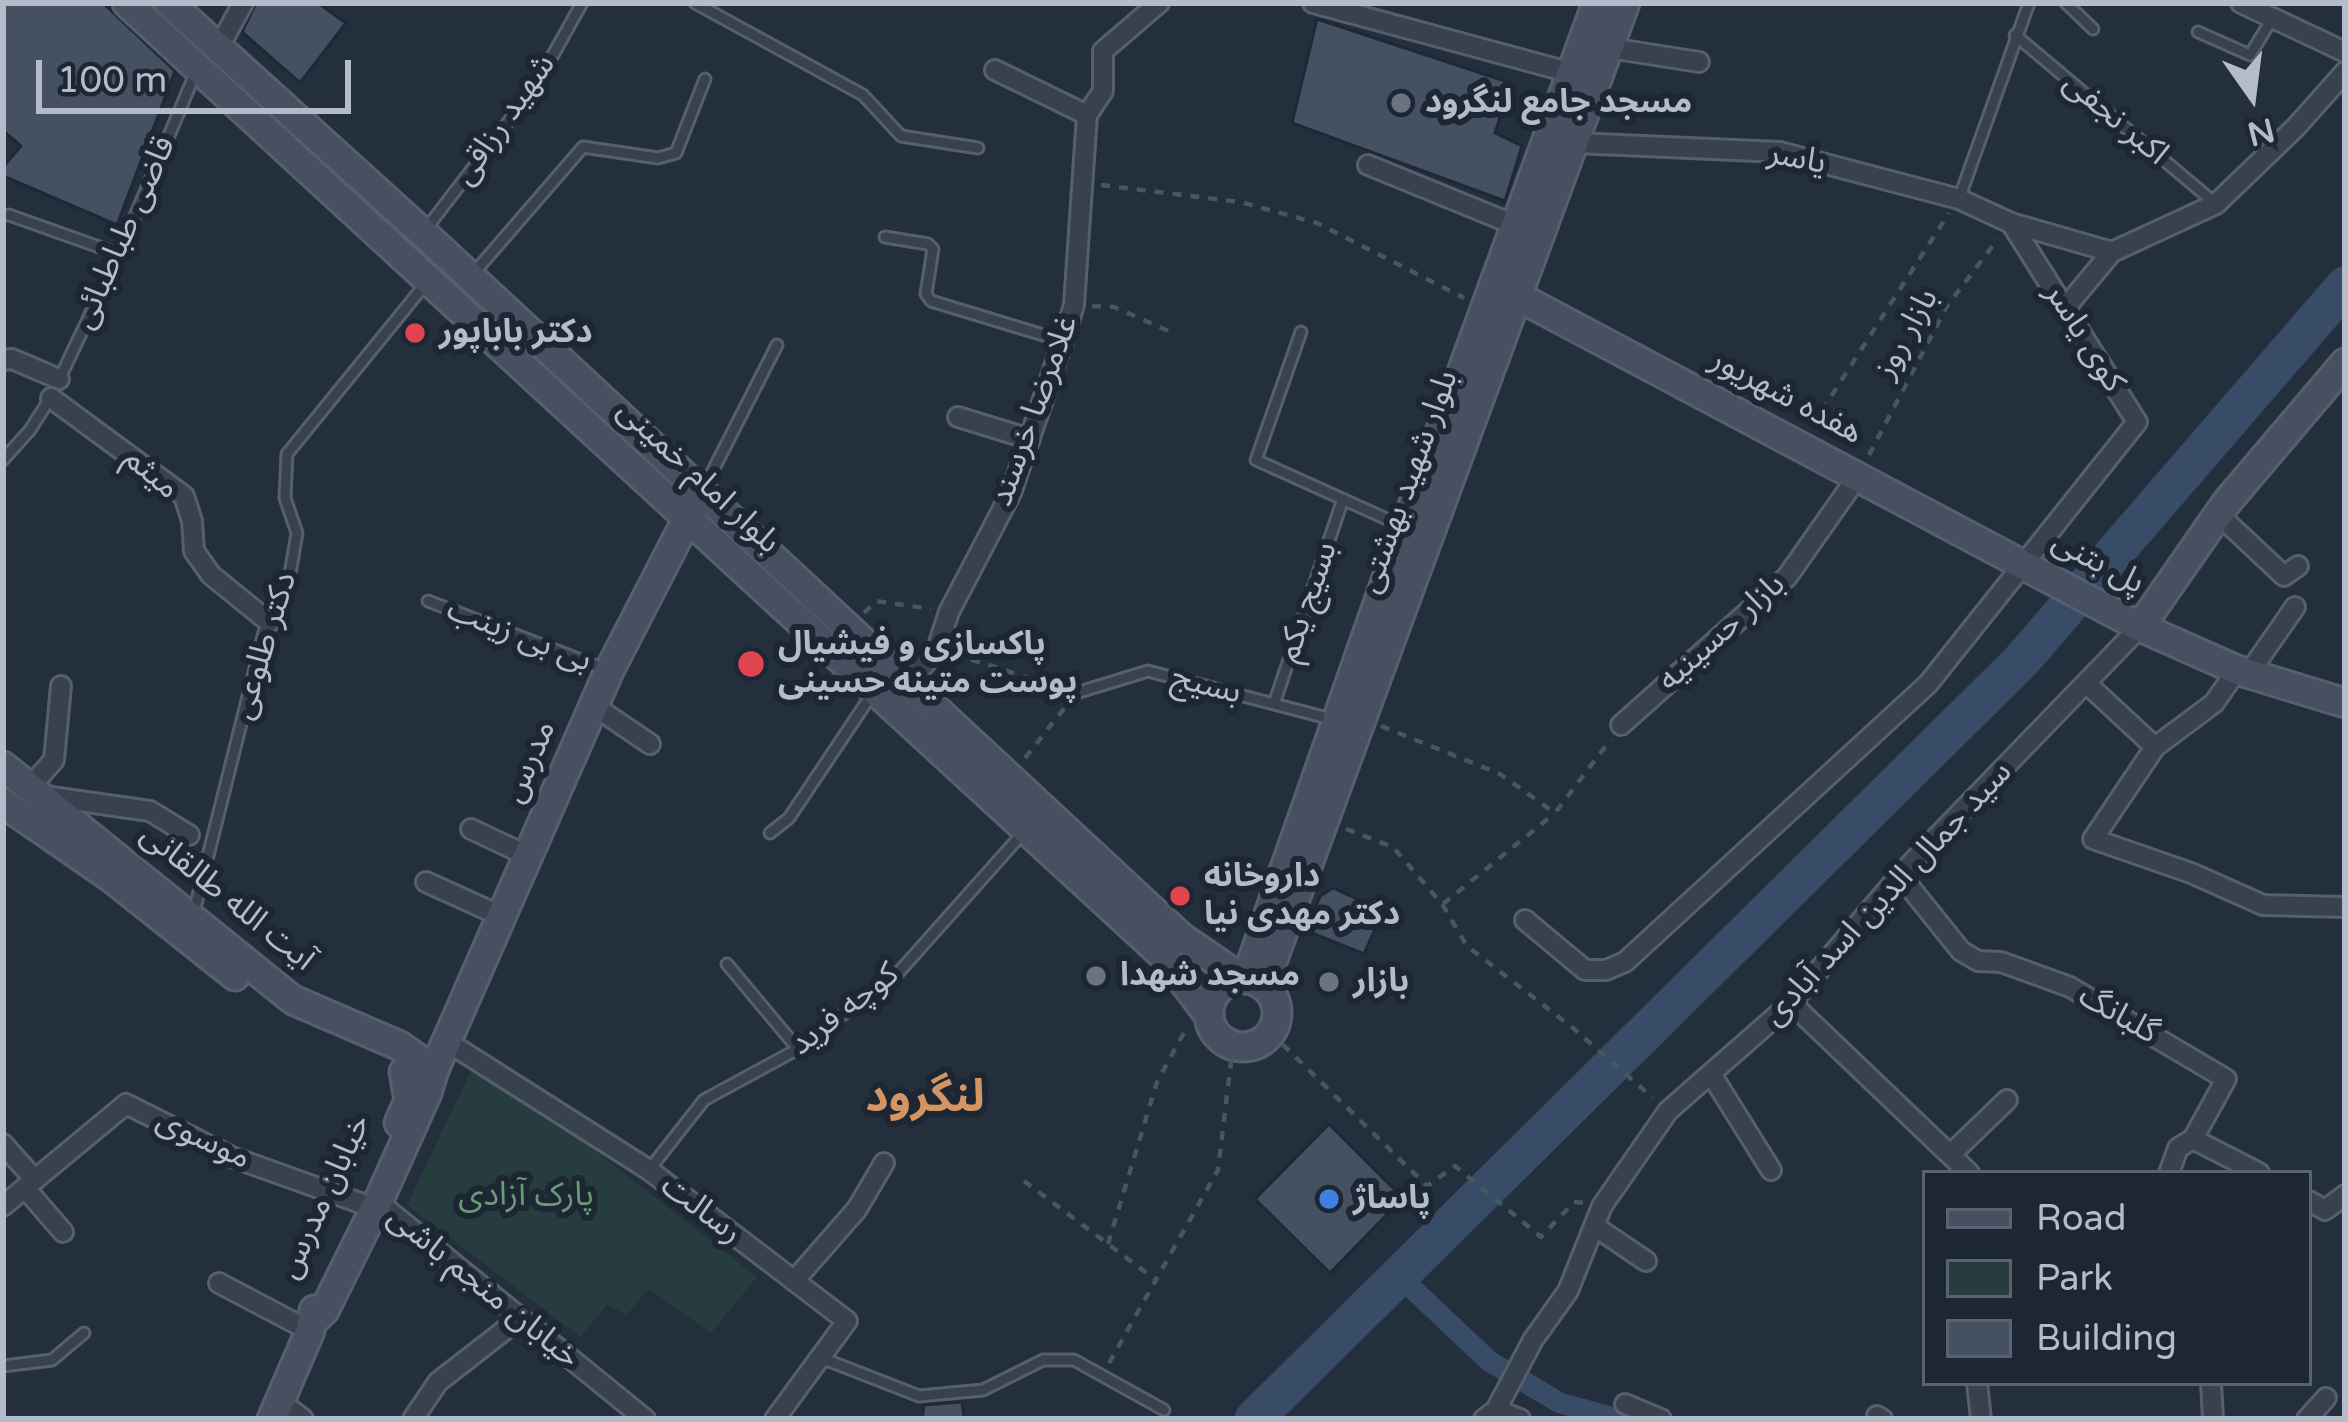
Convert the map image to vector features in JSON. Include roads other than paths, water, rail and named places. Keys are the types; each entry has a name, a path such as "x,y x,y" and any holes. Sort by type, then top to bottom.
{"main road":[{"name":"بلوار امام خمینی","path":"127,3 430,278 694,505 848,629 1181,937 1250,981"},
{"name":"بلوار امام خمینی","path":"169,3 423,233 875,689 1163,956 1203,1007"},
{"name":"بلوار شهید بهشتی","path":"1250,981 1324,820 1405,527 1597,3"},
{"name":"بلوار شهید بهشتی","path":"1250,981 1575,143 1624,3"},
{"path":"1486,307 1515,295"},
{"name":"هفده شهریور","path":"1515,295 2022,562"},
{"path":"2345,363 2219,515 2140,627 2243,671 2345,703"},
{"name":"مدرس","path":"446,1041 609,670 694,505"},
{"name":"پل بتنی","path":"2022,562 2140,627"},
{"name":"آیت الله طالقانی","path":"3,766 293,1000 400,1046 419,1068"},
{"name":"آیت الله طالقانی","path":"3,803 113,879 282,1014 419,1068"},
{"path":"1250,981 1275,1003 1275,1023 1254,1045 1233,1046 1216,1034 1203,1007 1218,989 1250,981"},
{"name":"خیابان مدرس","path":"311,1327 315,1305 371,1203 419,1068 446,1041"},
{"path":"285,1413 311,1327"}],"street":[{"path":"219,47 243,3"},
{"name":"غلامرضا خرسند","path":"908,684 937,649 949,612 1011,493 1063,341 1074,305 1087,115 1103,91 1102,51 1159,3"},
{"path":"1313,3 1572,73"},
{"path":"2241,3 2345,52"},
{"path":"1610,48 1699,62"},
{"path":"995,70 1087,115"},
{"path":"2066,308 2112,252 2216,203 2296,127 2345,71"},
{"name":"یاسر","path":"1575,143 1780,152 1959,199 2011,223 2112,252"},
{"path":"1368,165 1516,225"},
{"name":"کوی یاسر","path":"2011,223 2137,422 2022,562"},
{"path":"3,360 13,359 59,379"},
{"name":"میثم","path":"51,398 184,496 194,551 211,575 269,622"},
{"path":"958,418 1030,440"},
{"name":"بازار حسینیه","path":"1621,724 1787,577 1858,476"},
{"path":"2219,515 2284,576 2298,566"},
{"path":"1525,920 1585,970 1606,970 1625,962 1928,683 1966,640 2022,562"},
{"path":"2295,607 2214,703 2155,746 2093,839 2191,873 2263,905 2345,907"},
{"name":"سید جمال الدین اسد آبادی","path":"1490,1415 1568,1291 1603,1205 1668,1112 1791,1004 1900,875 2140,627"},
{"path":"2087,684 2155,746"},
{"path":"61,686 54,760 34,791 150,811 189,835"},
{"path":"594,706 650,744"},
{"path":"471,829 528,856"},
{"name":"گلبانگ","path":"1900,875 1960,951 1978,961 2001,962 2070,987 2227,1079 2194,1138"},
{"path":"426,882 501,916"},
{"path":"1791,1004 1966,1170"},
{"name":"رسالت","path":"446,1041 649,1170 847,1322 775,1419"},
{"path":"1711,1074 1771,1170"},
{"path":"1950,1155 2006,1100"},
{"name":"موسوی","path":"3,1206 126,1104 232,1157 371,1203"},
{"path":"2170,1170 2178,1148 2194,1138 2253,1170"},
{"path":"3,1144 64,1232"},
{"path":"794,1282 857,1209 884,1163"},
{"path":"2312,1203 2325,1210 2345,1196"},
{"name":"خیابان منجم باشی","path":"371,1203 639,1417"},
{"path":"1594,1226 1646,1261"},
{"path":"219,1283 311,1327"},
{"path":"412,1419 438,1382 519,1318"},
{"path":"1977,1386 1981,1419"},
{"path":"2211,1386 2213,1419"},
{"path":"2308,1419 2326,1399"},
{"path":"1625,1404 1660,1419"},
{"path":"1490,1415 1520,1419"}],"lane":[{"name":"شهید رزاقی","path":"423,233 535,87 582,3"},
{"path":"695,3 710,7 863,95 902,136 978,148"},
{"path":"1959,199 2029,3"},
{"path":"2066,3 2093,29"},
{"path":"2198,32 2251,55 2272,19"},
{"name":"اکبر نجفی","path":"2014,35 2216,203"},
{"name":"قاضی طباطبائی","path":"3,460 51,398 198,67"},
{"path":"469,278 583,147 658,158 676,153 705,79"},
{"path":"9,215 118,254"},
{"path":"885,237 928,244 933,249 926,294 931,301 1063,341"},
{"name":"دکتر طلوعی","path":"192,918 269,622 288,586 297,533 285,498 287,454 430,278"},
{"path":"1301,332 1256,460 1405,527"},
{"path":"694,505 777,345"},
{"name":"بسیج یکم","path":"1274,704 1342,499"},
{"name":"بی بی زینب","path":"428,601 609,670"},
{"name":"بسیج","path":"1076,693 1148,671 1348,720"},
{"path":"770,833 790,818 875,689"},
{"name":"کوچه فرید","path":"649,1170 704,1100 798,1048 899,972 1026,830"},
{"path":"727,964 798,1048"},
{"path":"3,1366 52,1360 85,1333"},
{"path":"819,1357 919,1396 983,1390 1043,1360 1074,1360 1165,1410"}],"waterway":[{"path":"1254,1419 2021,661 2345,286"},
{"path":"1399,1276 1489,1361 1560,1403 1618,1419"}],"place":[{"name":"مسجد جامع لنگرود","path":"1401,103"},
{"name":"دکتر باباپور","path":"415,333"},
{"name":"پاکسازی و فیشیال پوست متینه حسینی","path":"751,664"},
{"name":"داروخانه دکتر مهدی نیا","path":"1180,896"},
{"name":"مسجد شهدا","path":"1096,976"},
{"name":"بازار","path":"1329,982"},
{"name":"پاساژ","path":"1329,1199"}],"district":[{"name":"لنگرود","path":"925,1099"}],"park label":[{"name":"پارک آزادی","path":"526,1196"}]}
